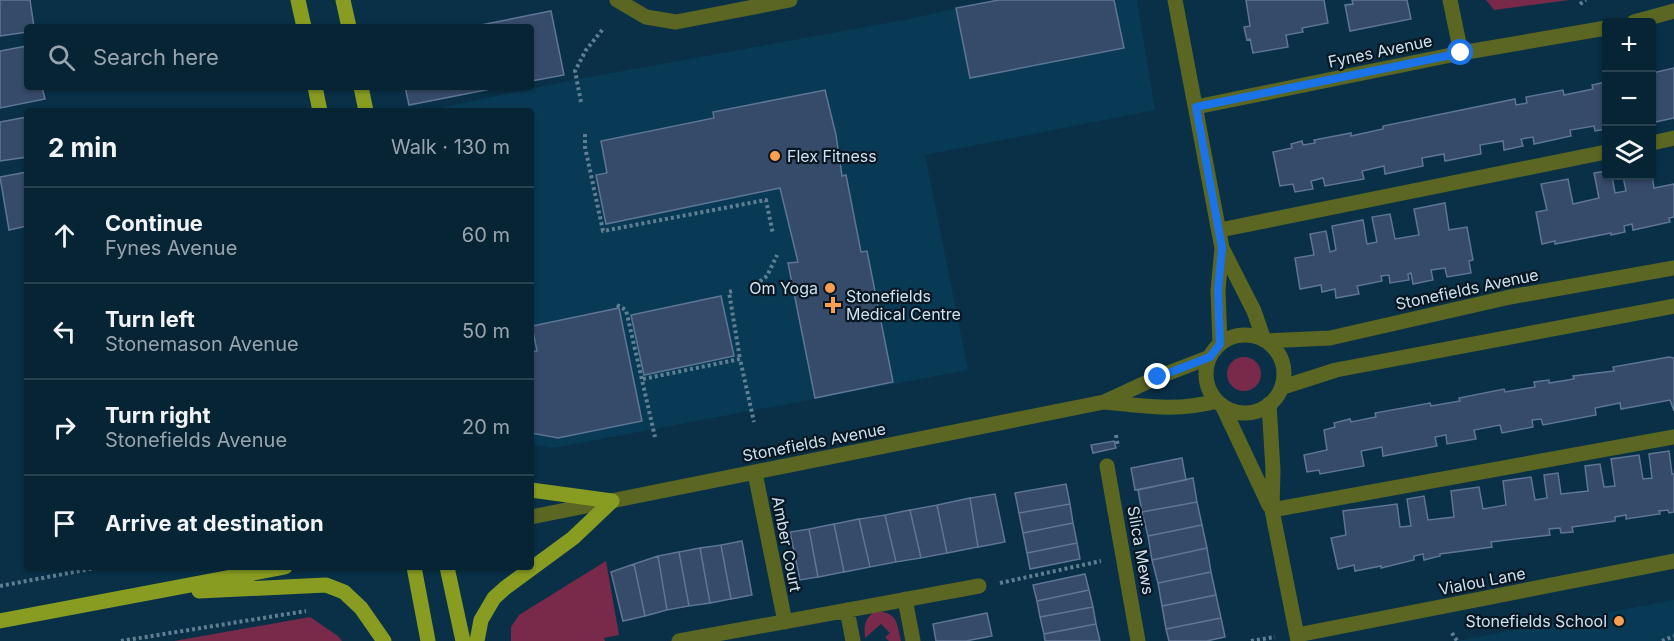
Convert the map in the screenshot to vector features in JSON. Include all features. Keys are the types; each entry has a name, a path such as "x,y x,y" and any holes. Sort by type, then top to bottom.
{"main road":[{"path":"298,0 303,24"},
{"path":"343,0 348,24"},
{"path":"316,90 319,108"},
{"path":"362,90 365,108"},
{"path":"534,490 612,501"},
{"path":"534,567 573,538 612,501"},
{"path":"0,621 269,570"},
{"path":"415,570 428,641"},
{"path":"448,570 463,641"},
{"path":"477,641 481,620 494,598 529,570"},
{"path":"134,595 326,585 344,592 362,608 384,641"}],"street":[{"path":"618,0 646,17 676,22 790,0"},
{"path":"1175,0 1220,230 1222,248 1218,290 1220,344"},
{"path":"1450,0 1461,53"},
{"path":"1649,18 1674,11"},
{"name":"Fynes Avenue","path":"1196,107 1461,53 1602,29"},
{"path":"1656,142 1674,138"},
{"path":"1220,230 1602,153"},
{"path":"1222,248 1254,311 1266,341"},
{"name":"Stonefields Avenue","path":"1266,341 1330,338 1510,297 1674,268"},
{"path":"1219,403 1238,412 1258,411 1269,404 1283,387 1336,369 1674,306"},
{"path":"1272,510 1219,403 1207,384 1207,365 1220,344 1238,335 1255,335 1275,349 1283,364 1283,387"},
{"name":"Stonefields Avenue","path":"534,516 1104,402 1158,377 1210,357"},
{"name":"Stonefields Avenue","path":"1104,402 1165,408 1219,403"},
{"path":"1269,404 1273,470 1272,510 1298,638"},
{"path":"1272,510 1674,437"},
{"name":"Silica Mews","path":"1107,466 1138,641"},
{"name":"Amber Court","path":"755,473 785,622"},
{"name":"Vialou Lane","path":"1298,638 1674,561"},
{"path":"679,641 985,585"},
{"path":"905,599 913,641"},
{"path":"847,610 853,641"}],"path":[{"path":"1580,4 1586,0"},
{"path":"581,102 575,71 586,50 603,29"},
{"path":"585,134 585,147 603,231 766,200 772,234"},
{"path":"754,285 767,276 777,255"},
{"path":"732,291 729,292 740,359 754,422"},
{"path":"617,305 627,310 655,437"},
{"path":"643,379 740,359"},
{"path":"985,585 1106,560"},
{"path":"0,586 85,570"},
{"path":"121,641 313,610"},
{"path":"1452,633 1457,641"},
{"path":"1662,641 1674,636"}],"shaded area":[{"path":"995,0 1137,0 1155,110 925,155 968,370 553,448 534,445 534,108 440,108 573,80 904,20"},
{"path":"1486,0 1570,0 1494,10"},
{"path":"1244,357 1256,362 1261,374 1256,386 1244,391 1232,386 1227,374 1232,362"},
{"path":"606,561 619,635 604,638 605,641 511,641 511,627 519,615"},
{"name":"Stonefields School","path":"1674,600 1674,641 1456,641"},
{"path":"875,611 888,613 895,619 901,641 889,641 885,637 890,633 881,624 865,638 866,623"},
{"path":"310,617 342,641 174,641"}],"building":[{"path":"0,0 30,0 34,24 24,24 24,32 0,36"},
{"path":"999,0 1114,0 1124,48 970,78 956,8"},
{"path":"1246,0 1324,0 1328,23 1302,28 1303,32 1286,35 1288,47 1253,53 1244,27 1250,26"},
{"path":"1352,0 1407,0 1411,19 1350,31 1345,5 1353,4"},
{"path":"551,11 564,75 534,80 534,24 486,24"},
{"path":"24,47 24,90 43,90 45,99 0,108 0,51"},
{"path":"1674,68 1674,118 1656,122 1656,72"},
{"path":"1602,83 1602,130 1595,131 1594,126 1570,130 1571,136 1534,144 1533,137 1521,139 1523,146 1504,150 1503,141 1480,145 1481,154 1445,161 1444,154 1422,158 1423,166 1385,174 1384,166 1362,171 1364,179 1325,186 1323,178 1311,181 1313,189 1295,192 1293,184 1280,186 1273,152 1292,148 1291,144 1302,141 1303,145 1315,143 1314,140 1351,133 1351,136 1383,129 1383,126 1515,99 1516,105 1527,103 1526,97 1563,90 1564,95 1593,89 1592,85"},
{"path":"406,90 486,90 409,105"},
{"path":"825,90 836,135 842,176 846,175 861,252 867,251 893,382 815,398 788,263 798,262 780,188 606,224 596,175 607,173 601,141 714,118 713,112"},
{"path":"24,118 24,157 0,161 0,122"},
{"path":"1602,172 1602,180 1613,180 1615,193 1626,191 1624,180 1653,180 1654,188 1674,184 1674,217 1669,218 1670,222 1633,230 1632,224 1624,226 1625,232 1611,235 1611,233 1555,244 1555,241 1542,244 1536,212 1547,210 1541,184 1568,179 1573,204 1599,198 1594,173"},
{"path":"24,173 24,227 9,230 0,177"},
{"path":"1445,203 1449,230 1467,227 1473,260 1469,261 1471,273 1447,277 1445,268 1431,270 1433,280 1413,284 1411,273 1408,274 1409,280 1390,283 1389,275 1381,276 1382,281 1357,286 1359,294 1336,298 1335,289 1322,292 1321,285 1300,289 1295,258 1314,255 1310,234 1326,231 1330,252 1336,250 1332,226 1363,220 1367,244 1377,242 1372,217 1390,214 1395,239 1419,235 1414,209"},
{"path":"721,296 734,356 644,375 631,315"},
{"path":"619,308 642,421 558,438 534,434 534,352 537,351 534,326"},
{"path":"1674,358 1674,411 1670,400 1621,409 1620,403 1595,408 1596,415 1543,425 1541,419 1532,420 1533,427 1502,433 1500,425 1474,430 1476,439 1447,444 1446,435 1435,437 1437,446 1383,456 1382,447 1361,451 1364,466 1320,474 1319,470 1307,472 1304,455 1327,450 1324,430 1335,427 1334,423 1376,417 1375,413 1430,403 1431,406 1460,401 1459,398 1504,389 1505,392 1535,387 1534,382 1549,380 1549,383 1574,379 1573,376 1614,371 1613,367"},
{"path":"1114,441 1116,448 1093,453 1091,445"},
{"path":"1669,451 1672,474 1674,474 1674,512 1659,511 1660,514 1626,519 1626,515 1615,517 1615,521 1572,527 1573,532 1561,533 1560,528 1549,529 1550,535 1491,542 1492,547 1440,554 1440,556 1424,560 1423,554 1414,556 1414,560 1381,568 1381,566 1355,571 1354,565 1338,569 1331,538 1346,535 1343,511 1397,504 1400,527 1411,526 1407,499 1424,496 1428,520 1454,517 1451,491 1479,487 1483,509 1506,505 1503,481 1531,477 1535,500 1547,498 1544,475 1558,473 1561,494 1588,491 1585,466 1600,464 1604,487 1615,486 1611,459 1639,455 1643,479 1652,478 1649,454"},
{"path":"1182,458 1186,480 1135,490 1131,468"},
{"path":"1193,478 1197,502 1142,512 1138,490"},
{"path":"1066,484 1070,504 1019,513 1015,493"},
{"path":"995,494 1005,542 978,547 970,498"},
{"path":"970,498 978,547 947,553 937,505"},
{"path":"1197,502 1202,525 1148,536 1142,512"},
{"path":"1070,504 1073,523 1023,533 1019,513"},
{"path":"937,505 947,553 921,558 910,510"},
{"path":"910,510 921,558 896,562 885,515"},
{"path":"885,515 896,562 870,567 859,519"},
{"path":"859,519 870,567 844,572 834,524"},
{"path":"1073,523 1077,543 1027,553 1023,533"},
{"path":"834,524 844,572 818,577 809,529"},
{"path":"1202,525 1207,548 1152,560 1148,536"},
{"path":"809,529 818,577 800,580 790,532"},
{"path":"742,541 752,595 731,599 721,545"},
{"path":"1077,543 1080,559 1030,569 1027,553"},
{"path":"721,545 731,599 710,603 700,548"},
{"path":"700,548 710,603 689,606 679,552"},
{"path":"1207,548 1211,572 1158,583 1152,560"},
{"path":"679,552 689,606 667,610 658,556"},
{"path":"658,556 667,610 645,616 634,564"},
{"path":"634,564 645,616 623,621 611,572"},
{"path":"1211,572 1216,595 1162,606 1158,583"},
{"path":"1085,574 1089,590 1037,601 1033,585"},
{"path":"1089,590 1093,607 1040,617 1037,601"},
{"path":"1216,595 1221,618 1166,629 1162,606"},
{"path":"1093,607 1096,624 1044,634 1040,617"},
{"path":"987,613 992,636 966,641 936,641 933,624"},
{"path":"1221,618 1225,637 1207,641 1169,641 1166,629"},
{"path":"1096,624 1100,641 1045,641 1044,634"}],"place":[{"name":"Flex Fitness","path":"775,156"},
{"name":"Om Yoga","path":"830,288"},
{"name":"Stonefields Medical Centre","path":"833,305"},
{"name":"Stonefields School","path":"1619,621"}],"route":[{"path":"1158,377 1210,357 1220,344 1218,290 1222,248 1196,107 1461,53"}]}
